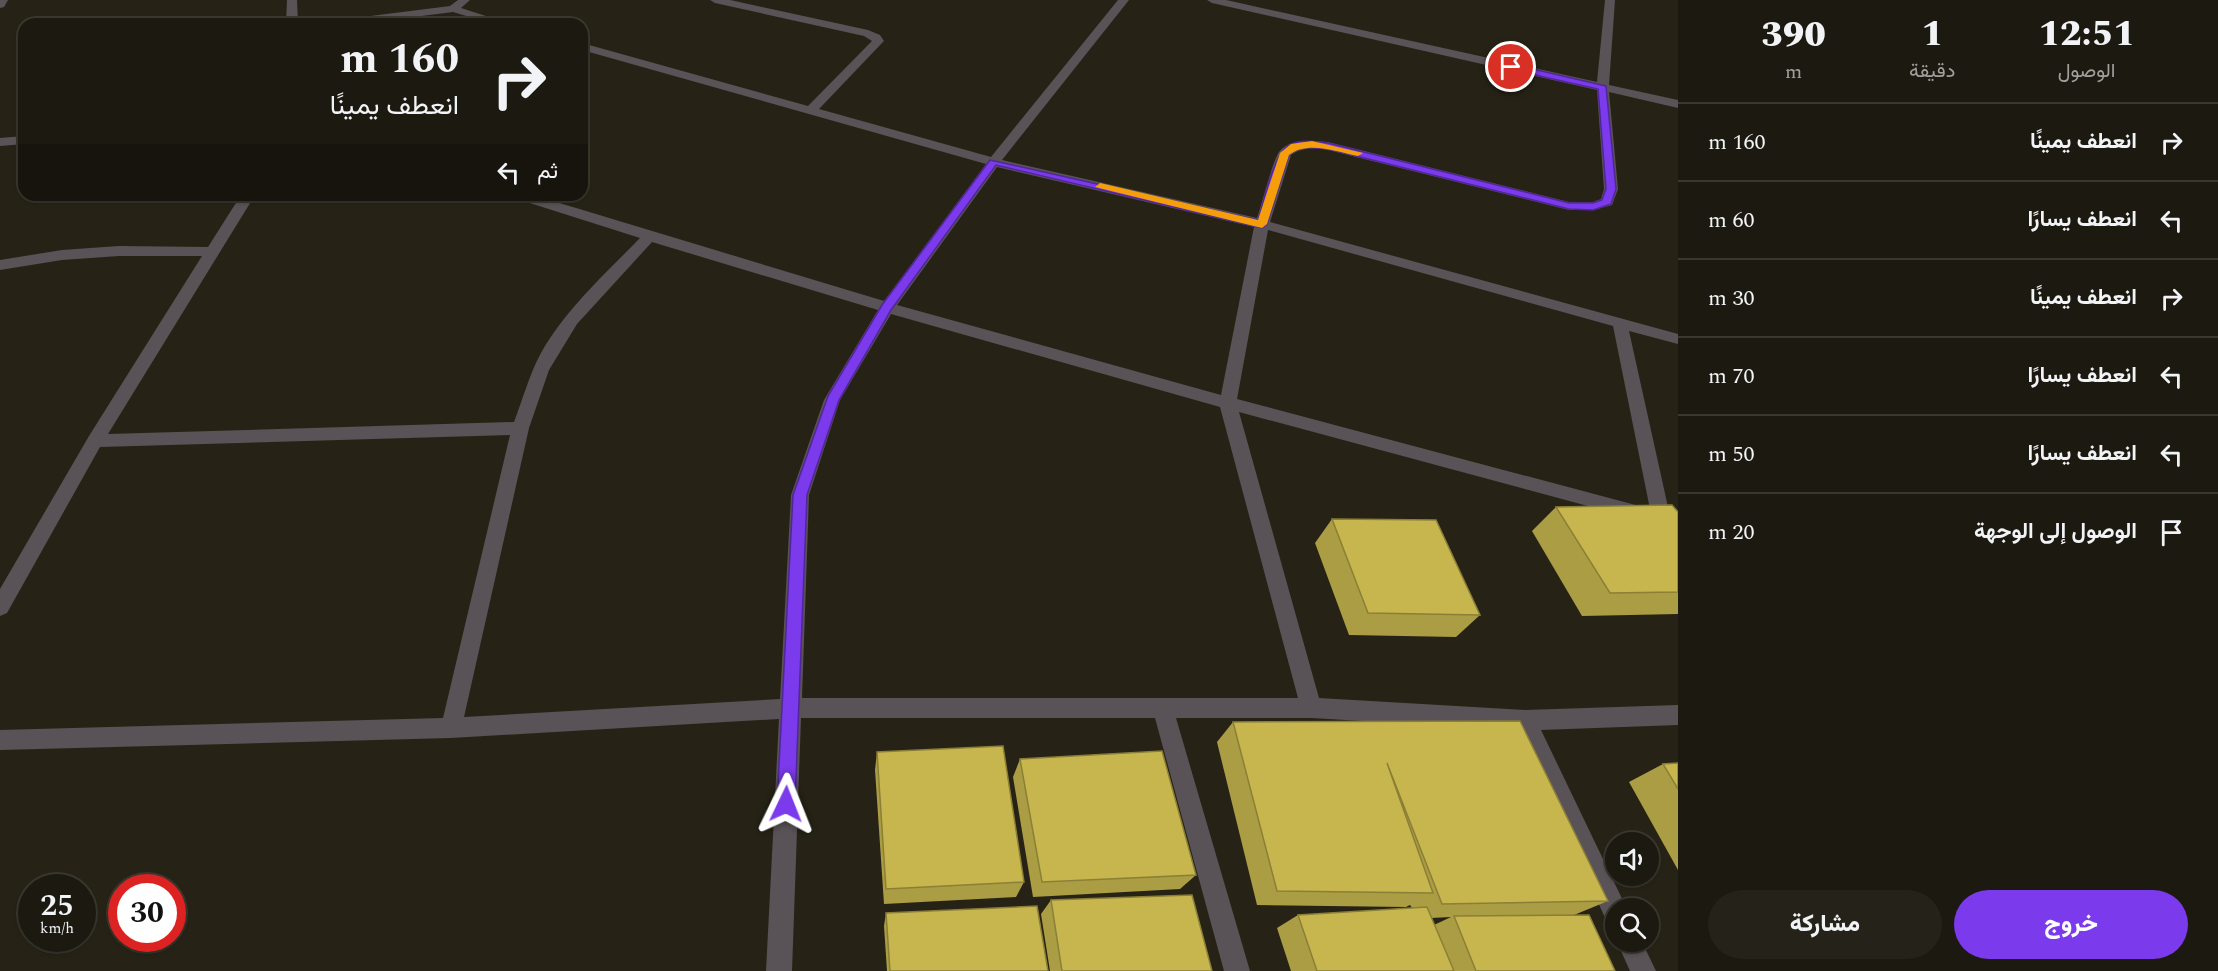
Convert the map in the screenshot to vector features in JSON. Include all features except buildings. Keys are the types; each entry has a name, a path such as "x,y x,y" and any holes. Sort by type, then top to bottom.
{"street":[{"path":"0,5 3,0"},
{"path":"292,0 292,18"},
{"path":"453,9 465,0"},
{"path":"715,0 868,33 876,37 878,41 810,111"},
{"path":"779,971 800,495 832,400 886,308 994,162 1124,0"},
{"path":"1212,0 1678,104"},
{"path":"1311,708 1228,404 1262,224 1285,153 1294,146 1312,144 1328,146 1569,206 1593,206 1607,202 1611,189 1603,88 1610,0"},
{"path":"380,18 453,9 484,18"},
{"path":"588,48 994,162 1262,224 1678,339"},
{"path":"0,142 18,140"},
{"path":"0,607 94,441 244,201"},
{"path":"538,201 886,308 1228,404 1661,519"},
{"path":"451,728 520,428 550,352 590,299 649,237"},
{"path":"0,265 62,255 119,250 212,252"},
{"path":"1620,323 1661,519 1678,541"},
{"path":"94,441 520,428"},
{"path":"0,740 451,728 790,708 1311,708 1525,720 1678,716"},
{"path":"1163,709 1237,971"},
{"path":"1525,720 1609,898"},
{"path":"1634,952 1643,971"}],"slow traffic":[{"path":"1100,187 1262,224 1285,153 1294,146 1312,144 1358,153"}],"route":[{"path":"786,804 800,495 832,400 886,308 994,162 1262,224 1285,153 1294,146 1312,144 1328,146 1569,206 1593,206 1607,202 1611,189 1603,88 1511,67"}]}
